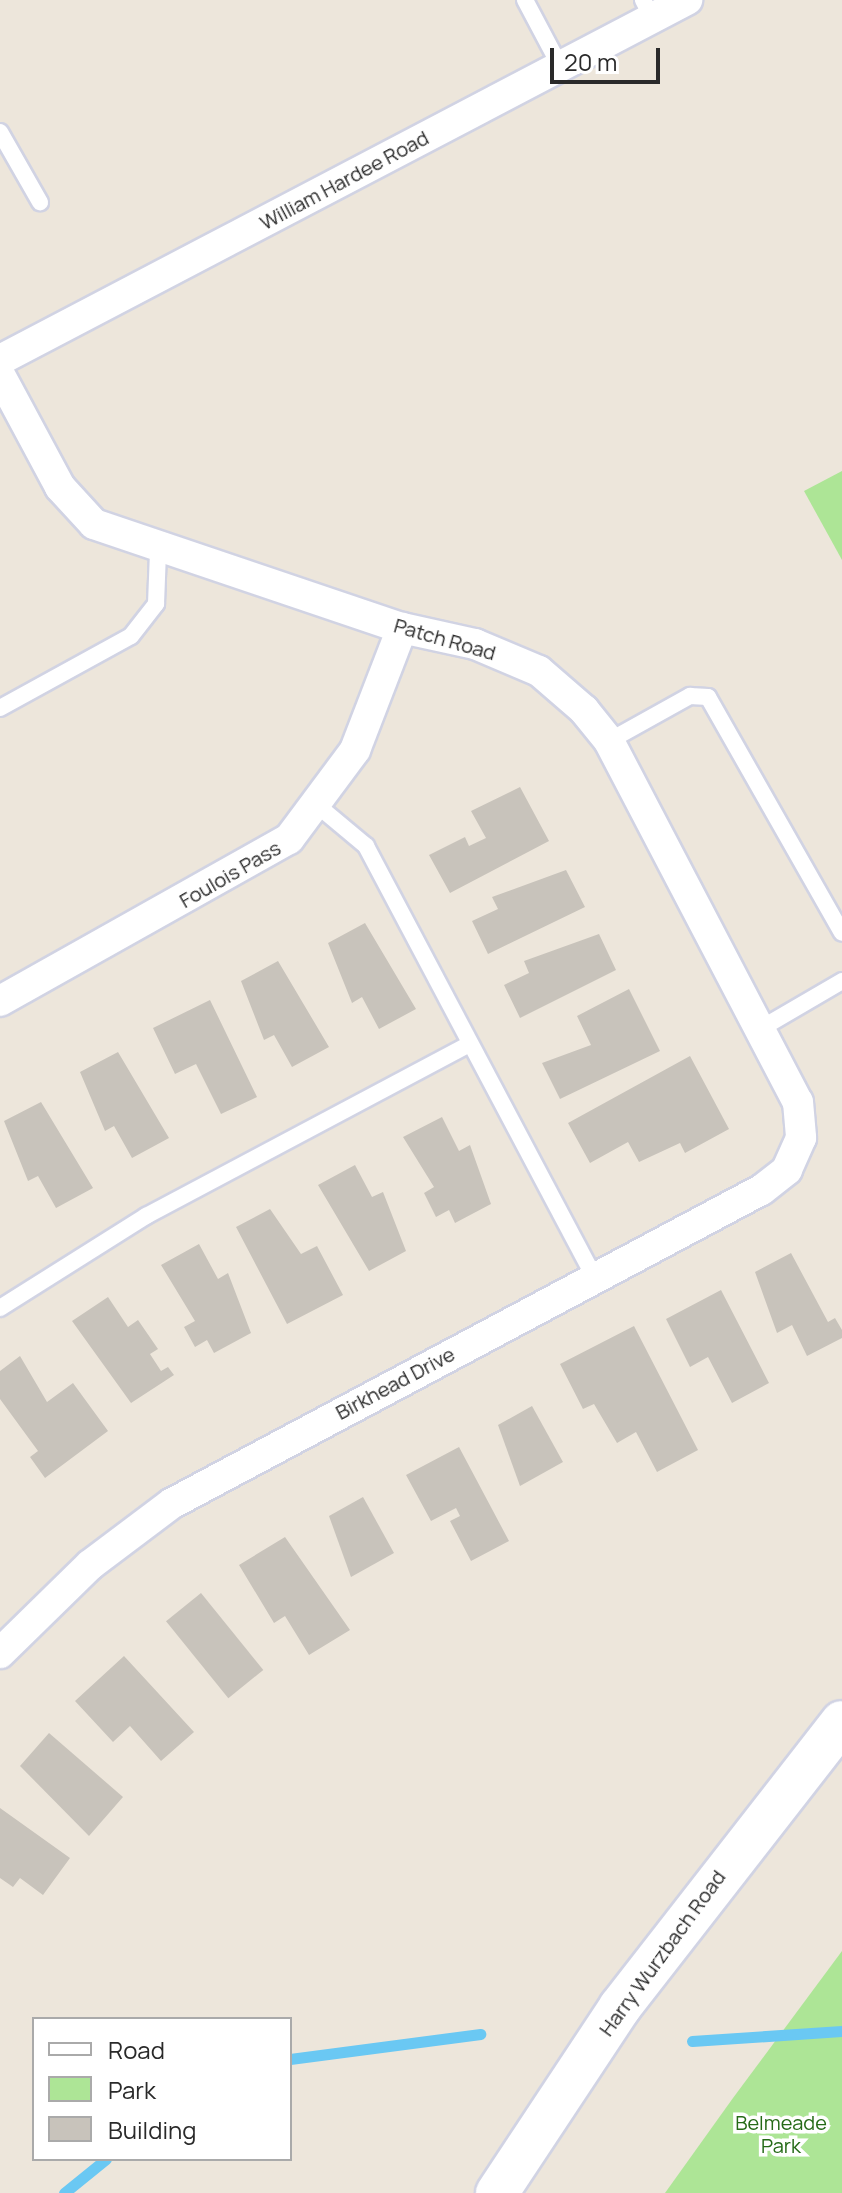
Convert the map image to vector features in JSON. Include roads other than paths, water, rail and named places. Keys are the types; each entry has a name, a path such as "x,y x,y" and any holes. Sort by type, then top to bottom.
{"main road":[{"name":"Harry Wurzbach Road","path":"497,2193 620,2007 842,1722"}],"street":[{"name":"William Hardee Road","path":"0,360 560,66 647,9 687,0"},
{"name":"Patch Road","path":"0,375 60,487 94,524 158,552 402,628 475,644 539,671 609,741 798,1102 801,1138"},
{"name":"Foulois Pass","path":"0,1001 242,870 289,839 355,750 402,628"},
{"name":"Birkhead Drive","path":"0,1653 90,1565 171,1504 761,1190 787,1170 801,1138"}],"lane":[{"path":"525,0 560,66"},
{"path":"0,132 40,202"},
{"path":"0,708 131,636 156,604 158,552"},
{"path":"609,741 690,696 708,697 842,933"},
{"path":"317,805 366,846 594,1277"},
{"path":"760,1029 842,981"},
{"path":"0,1308 146,1216 470,1044"}],"waterway":[{"path":"692,2041 842,2031"},
{"path":"292,2059 480,2034"},
{"path":"64,2193 104,2161"}],"park label":[{"name":"Belmeade Park","path":"781,2134"}]}
